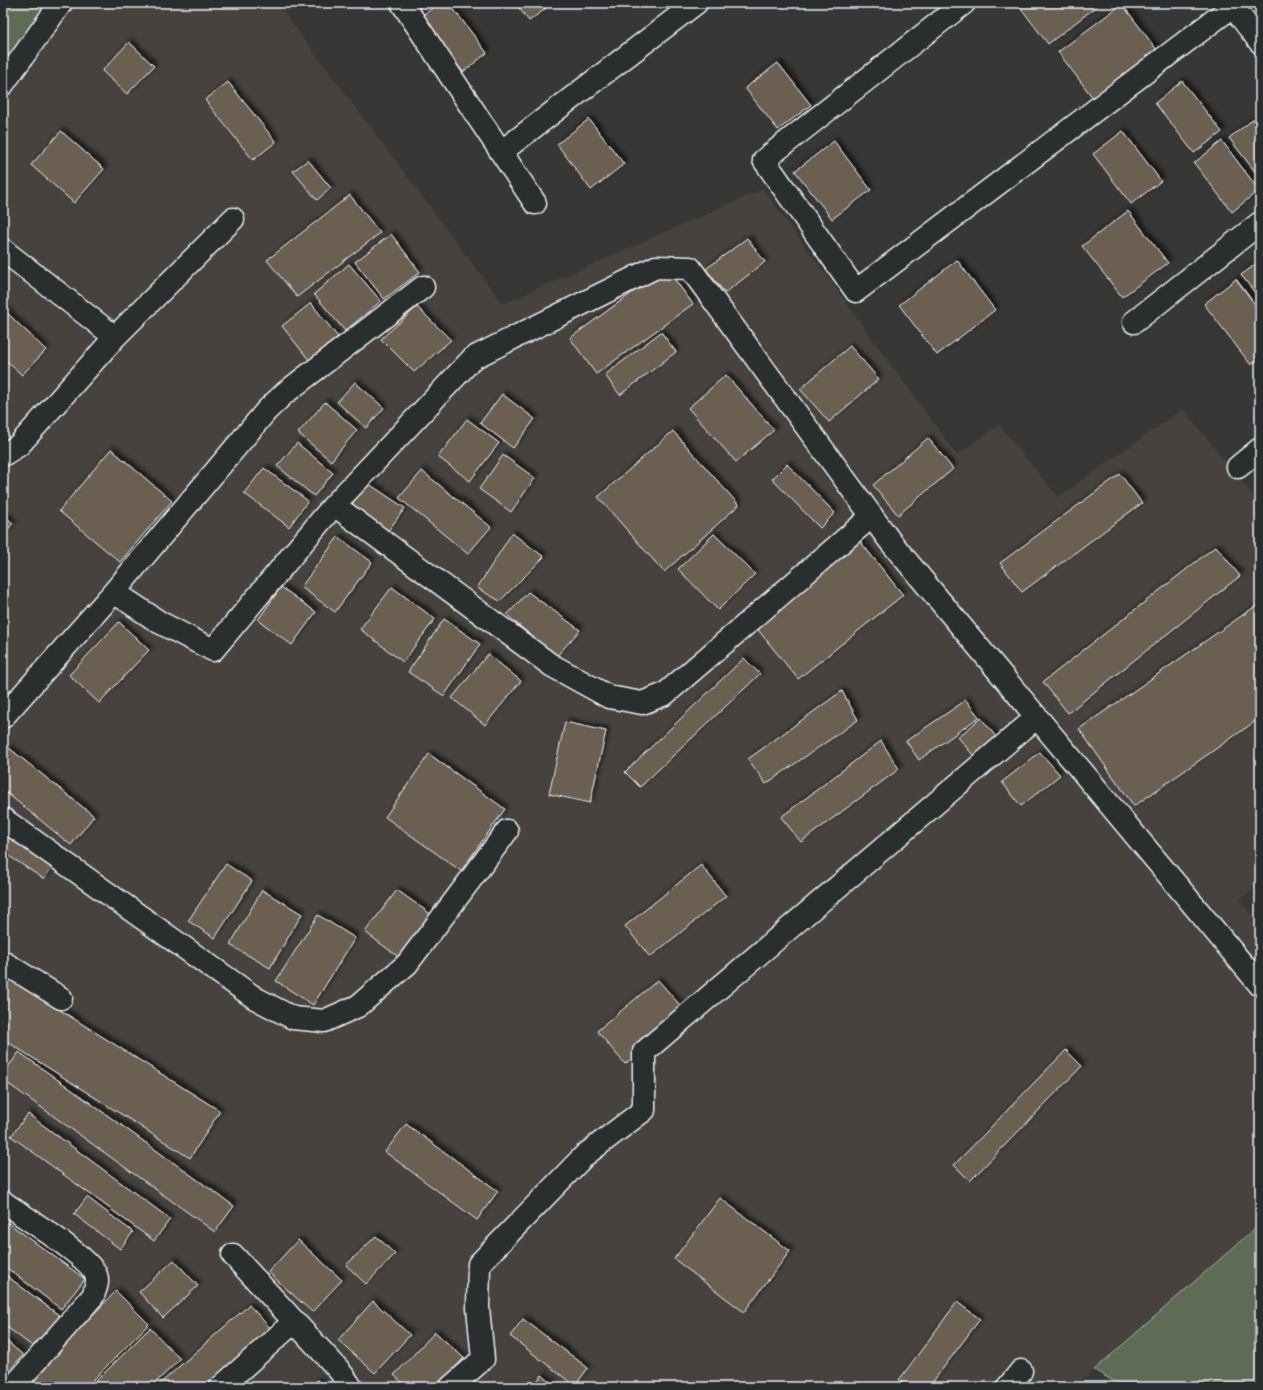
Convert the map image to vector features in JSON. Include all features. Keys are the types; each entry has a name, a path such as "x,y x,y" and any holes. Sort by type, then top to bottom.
{"street":[{"path":"3,84 62,3"},
{"path":"402,3 535,203"},
{"path":"501,152 696,3"},
{"path":"964,3 764,160 856,291 1231,5 1260,42"},
{"path":"3,455 19,445 115,337 233,219"},
{"path":"1134,322 1260,223"},
{"path":"3,250 115,337"},
{"path":"114,592 159,622 213,650 334,505 473,358 656,267 690,268 890,541 1260,985"},
{"path":"3,717 114,592 267,410 285,393 422,287"},
{"path":"1238,466 1260,449"},
{"path":"334,505 551,665 609,697 642,703 665,694 872,516"},
{"path":"451,1387 483,1359 478,1308 479,1264 585,1155 644,1110 644,1052 1037,717"},
{"path":"3,819 255,998 293,1018 324,1022 358,1006 407,964 507,831"},
{"path":"3,962 61,998"},
{"path":"3,1202 82,1258 96,1275 97,1285 93,1296 12,1387"},
{"path":"233,1255 339,1370 351,1387"},
{"path":"221,1387 294,1322"}],"shaded area":[{"path":"68,3 277,3 503,304 763,189 957,455 999,425 1058,497 1183,409 1260,504 1260,884 1240,900 1260,926 1260,1224 1074,1387 3,1387 3,88"}],"green space":[{"path":"3,3 68,3 3,88"},
{"path":"1260,1224 1260,1387 1124,1387 1094,1370"}],"building":[{"path":"439,3 449,3 487,53 463,72 420,17"},
{"path":"515,3 553,3 529,21"},
{"path":"1017,3 1101,3 1048,44"},
{"path":"1122,4 1157,50 1093,98 1058,52"},
{"path":"129,42 154,66 127,94 102,71"},
{"path":"778,63 811,105 778,130 745,88"},
{"path":"1182,81 1222,132 1194,153 1155,103"},
{"path":"228,82 276,142 253,160 205,100"},
{"path":"1259,115 1260,116 1260,178 1229,138"},
{"path":"589,119 624,164 591,190 557,144"},
{"path":"61,131 104,169 74,203 31,165"},
{"path":"1123,131 1161,181 1131,204 1093,154"},
{"path":"834,141 871,190 832,219 795,171"},
{"path":"1222,141 1259,190 1232,212 1194,163"},
{"path":"308,160 331,188 317,200 293,171"},
{"path":"350,195 380,233 297,297 267,260"},
{"path":"1128,211 1168,263 1122,297 1082,246"},
{"path":"391,234 420,272 384,299 355,262"},
{"path":"747,238 765,262 725,293 706,269"},
{"path":"957,260 995,310 937,355 899,305"},
{"path":"1260,261 1260,299 1241,275"},
{"path":"349,264 381,301 345,331 314,294"},
{"path":"666,268 693,304 596,374 570,338"},
{"path":"1236,279 1260,311 1260,358 1251,365 1204,304"},
{"path":"311,303 338,337 309,360 282,326"},
{"path":"417,307 451,340 414,372 381,339"},
{"path":"3,309 46,350 22,375 3,358"},
{"path":"661,332 676,352 620,395 605,375"},
{"path":"850,346 879,379 829,422 800,389"},
{"path":"726,375 774,430 736,462 688,408"},
{"path":"355,382 384,408 366,428 337,402"},
{"path":"502,394 535,419 513,448 480,423"},
{"path":"325,402 357,430 331,461 298,433"},
{"path":"467,419 499,443 470,481 438,457"},
{"path":"673,431 739,505 664,572 598,497"},
{"path":"928,438 953,469 898,515 873,485"},
{"path":"297,443 333,473 314,496 277,466"},
{"path":"111,449 172,501 120,562 59,511"},
{"path":"503,455 535,478 511,512 479,489"},
{"path":"787,464 835,513 820,528 772,479"},
{"path":"264,468 308,501 289,527 244,493"},
{"path":"422,471 491,527 468,554 399,498"},
{"path":"1120,474 1142,503 1022,592 1000,563"},
{"path":"366,482 405,508 385,535 349,509"},
{"path":"3,515 13,523 3,536"},
{"path":"512,533 544,557 500,601 477,588"},
{"path":"714,534 755,574 718,610 678,569"},
{"path":"338,537 372,562 335,612 301,587"},
{"path":"859,540 903,595 798,679 754,625"},
{"path":"1216,546 1240,576 1068,713 1043,682"},
{"path":"281,587 316,612 292,645 258,620"},
{"path":"392,587 435,619 403,662 360,629"},
{"path":"528,592 580,630 556,657 507,615"},
{"path":"1260,603 1260,718 1134,806 1079,729"},
{"path":"444,619 480,644 444,696 408,672"},
{"path":"119,622 149,650 99,703 69,675"},
{"path":"488,654 521,681 485,725 452,698"},
{"path":"744,658 760,674 640,787 625,772"},
{"path":"842,691 858,720 766,784 748,759"},
{"path":"966,700 979,717 919,760 906,741"},
{"path":"981,718 1001,743 978,761 958,737"},
{"path":"565,722 606,731 590,803 549,794"},
{"path":"881,741 899,769 801,842 781,817"},
{"path":"9,748 94,816 71,845 3,790 3,756"},
{"path":"1040,752 1060,775 1021,806 1002,782"},
{"path":"429,754 505,809 461,871 385,817"},
{"path":"3,826 56,861 44,879 3,852"},
{"path":"226,864 252,881 215,938 188,921"},
{"path":"701,865 726,896 650,957 625,926"},
{"path":"262,890 302,914 270,968 230,945"},
{"path":"397,890 432,915 400,958 365,932"},
{"path":"318,915 355,938 313,1005 276,981"},
{"path":"3,974 220,1111 190,1158 3,1039"},
{"path":"658,980 686,1012 625,1064 597,1031"},
{"path":"1066,1050 1082,1066 970,1181 954,1165"},
{"path":"19,1052 234,1206 215,1232 3,1080 3,1074"},
{"path":"28,1114 170,1219 154,1241 11,1136"},
{"path":"406,1124 498,1191 477,1220 385,1152"},
{"path":"87,1197 133,1232 120,1249 74,1214"},
{"path":"720,1198 790,1251 744,1312 674,1259"},
{"path":"3,1219 85,1279 61,1309 3,1265"},
{"path":"376,1236 395,1254 366,1284 346,1265"},
{"path":"298,1240 342,1280 312,1312 268,1272"},
{"path":"174,1260 198,1286 163,1318 139,1292"},
{"path":"3,1273 64,1319 40,1352 3,1324"},
{"path":"116,1291 149,1324 86,1387 22,1387"},
{"path":"373,1301 410,1335 375,1373 338,1340"},
{"path":"957,1302 980,1319 929,1387 908,1387 899,1380"},
{"path":"249,1305 276,1334 216,1387 156,1387"},
{"path":"523,1319 588,1368 575,1386 510,1336"},
{"path":"150,1328 180,1359 151,1387 90,1387"},
{"path":"435,1332 464,1358 437,1387 407,1387 394,1375"},
{"path":"3,1338 23,1355 3,1378"},
{"path":"542,1375 556,1387 532,1387"},
{"path":"317,1380 325,1387 310,1387"}]}
